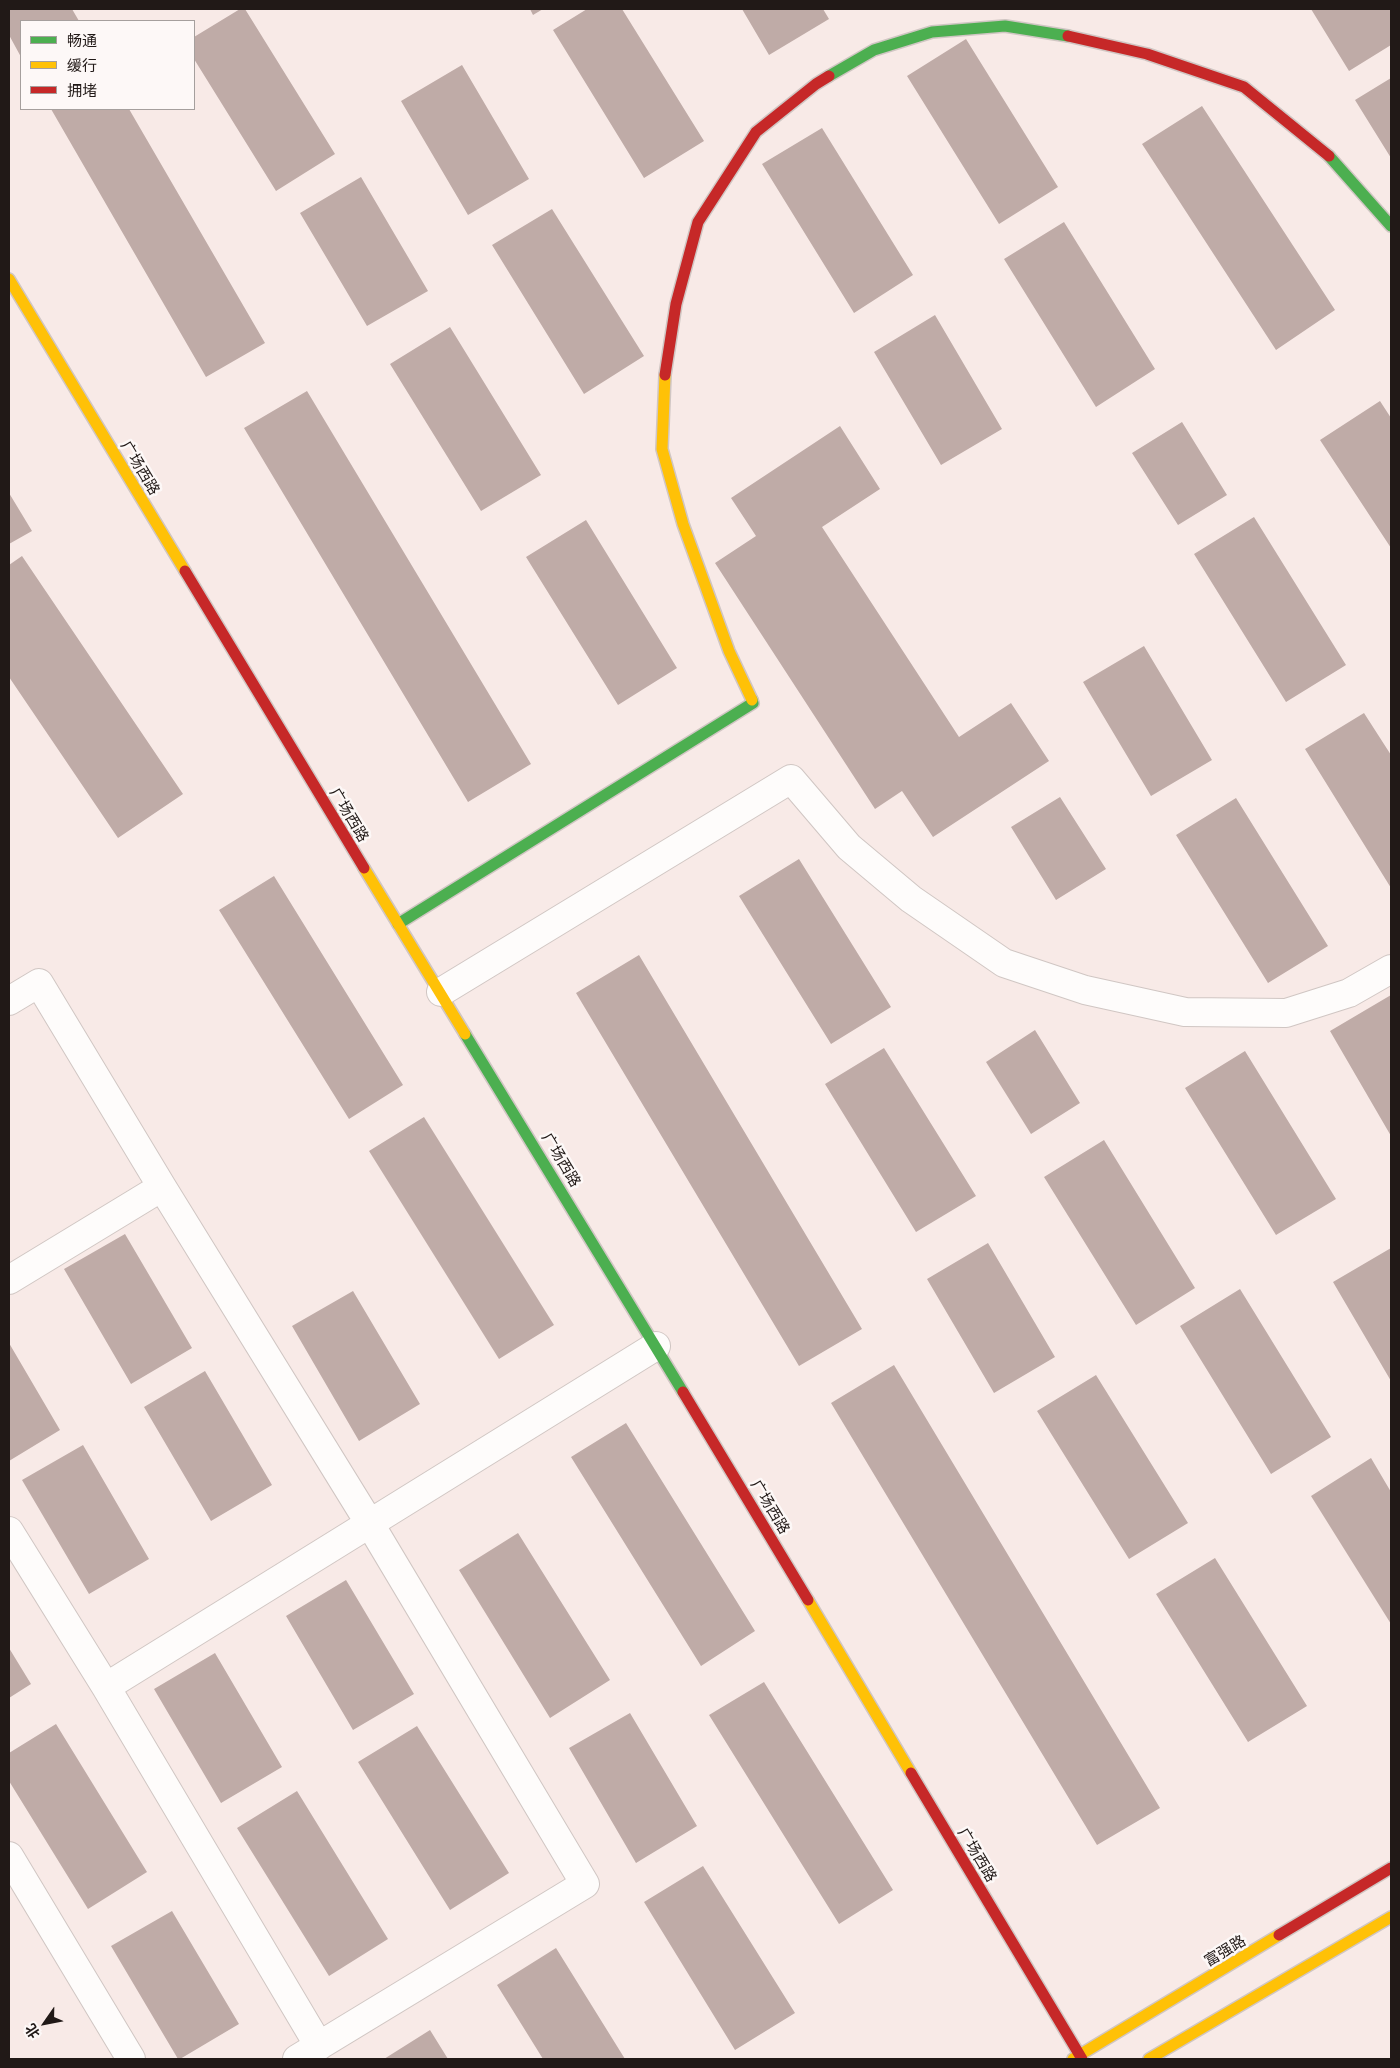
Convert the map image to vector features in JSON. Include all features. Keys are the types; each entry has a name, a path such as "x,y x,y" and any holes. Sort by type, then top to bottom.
{"main road":[{"path":"398,924 753,703 728,651 684,524 662,449 665,377 676,304 698,222 756,132 816,84 874,50 932,32 1006,26 1081,38 1148,54 1244,87 1326,152 1391,226"},
{"name":"广场西路","path":"9,279 398,924 656,1346 1078,2058"},
{"name":"富强路","path":"1078,2058 1391,1868"},
{"path":"1148,2059 1391,1917"}],"street":[{"path":"441,992 791,779 849,848 911,899 1004,963 1085,990 1185,1012 1286,1013 1349,993 1391,969"},
{"path":"9,1001 39,983 162,1187 370,1524 585,1884 308,2052 106,1688 9,1531"},
{"path":"9,1280 162,1187"},
{"path":"106,1688 656,1346"},
{"path":"9,1856 131,2059"}],"building":[{"path":"9,9 72,9 78,20 20,20 20,55 9,35"},
{"path":"240,9 245,9 335,154 276,191 195,61 195,36"},
{"path":"530,9 543,9 533,15"},
{"path":"587,9 622,9 704,141 644,178 553,30"},
{"path":"742,9 823,9 829,19 769,55"},
{"path":"1311,9 1391,9 1391,45 1349,71"},
{"path":"966,39 1058,187 999,224 907,76"},
{"path":"462,65 529,179 468,215 401,101"},
{"path":"1391,78 1391,158 1355,100"},
{"path":"1202,106 1335,310 1276,350 1142,144"},
{"path":"52,110 130,110 265,343 206,377"},
{"path":"822,128 913,275 854,313 762,164"},
{"path":"361,177 428,291 367,326 300,213"},
{"path":"552,209 644,356 584,394 492,245"},
{"path":"1064,222 1155,369 1096,407 1004,259"},
{"path":"935,315 1002,429 941,465 874,352"},
{"path":"450,327 541,475 481,511 390,364"},
{"path":"307,391 531,764 468,802 244,428"},
{"path":"1380,401 1391,418 1391,548 1320,440"},
{"path":"1182,422 1227,495 1178,525 1132,453"},
{"path":"840,426 880,489 822,527 959,737 1011,703 1049,761 933,837 902,791 875,809 715,563 756,536 731,498"},
{"path":"9,493 32,531 9,544"},
{"path":"1254,517 1346,665 1286,702 1194,554"},
{"path":"586,520 677,668 618,705 526,557"},
{"path":"22,556 183,794 118,838 9,677 9,565"},
{"path":"1144,646 1212,760 1151,796 1083,682"},
{"path":"1364,713 1391,755 1391,888 1305,749"},
{"path":"1060,797 1106,869 1056,900 1011,827"},
{"path":"1236,798 1328,946 1268,983 1176,835"},
{"path":"799,859 891,1007 831,1044 739,896"},
{"path":"274,876 403,1085 349,1119 219,910"},
{"path":"639,955 862,1329 799,1366 576,993"},
{"path":"1391,995 1391,1136 1330,1031"},
{"path":"1035,1030 1080,1103 1031,1134 986,1062"},
{"path":"884,1048 976,1196 916,1232 825,1084"},
{"path":"1245,1051 1336,1199 1276,1235 1185,1088"},
{"path":"424,1117 554,1325 499,1359 369,1151"},
{"path":"1104,1140 1195,1288 1136,1325 1044,1177"},
{"path":"125,1234 192,1348 131,1384 64,1269"},
{"path":"988,1243 1055,1357 994,1393 927,1279"},
{"path":"1391,1248 1391,1381 1333,1282"},
{"path":"1240,1289 1331,1437 1271,1474 1180,1326"},
{"path":"353,1291 420,1404 359,1441 292,1326"},
{"path":"9,1343 60,1430 9,1461"},
{"path":"894,1365 1160,1808 1097,1845 831,1403"},
{"path":"205,1371 272,1485 211,1521 144,1407"},
{"path":"1096,1375 1188,1523 1129,1559 1037,1411"},
{"path":"626,1423 755,1631 701,1666 571,1457"},
{"path":"83,1445 149,1559 89,1594 22,1480"},
{"path":"1371,1458 1391,1492 1391,1624 1311,1496"},
{"path":"518,1533 610,1680 550,1718 459,1570"},
{"path":"1215,1558 1307,1706 1248,1742 1156,1594"},
{"path":"346,1580 414,1694 353,1730 286,1616"},
{"path":"9,1648 31,1684 9,1698"},
{"path":"215,1653 282,1767 221,1803 154,1689"},
{"path":"764,1682 893,1890 839,1924 709,1715"},
{"path":"630,1713 697,1826 636,1863 569,1748"},
{"path":"56,1724 147,1872 88,1909 9,1781 9,1753"},
{"path":"417,1726 509,1873 450,1910 358,1762"},
{"path":"297,1791 388,1939 329,1976 237,1828"},
{"path":"703,1866 795,2013 735,2050 644,1902"},
{"path":"172,1911 239,2024 180,2059 178,2059 111,1946"},
{"path":"556,1948 625,2059 543,2059 497,1985"},
{"path":"430,2030 448,2059 384,2059"}],"traffic: fast":[{"path":"829,76 874,50 932,32 1005,26 1068,36"},
{"path":"1329,156 1391,226"},
{"path":"398,924 753,703 752,700"},
{"path":"465,1034 683,1392"}],"traffic: slow":[{"path":"9,279 185,571"},
{"path":"665,375 662,449 683,524 729,651 752,700"},
{"path":"364,868 465,1034"},
{"path":"808,1600 911,1773"},
{"path":"1149,2059 1391,1917"},
{"path":"1073,2059 1279,1935"}],"traffic: jam":[{"path":"1068,36 1147,54 1244,87 1329,156"},
{"path":"665,375 676,304 698,222 756,132 816,84 829,76"},
{"path":"185,571 364,868"},
{"path":"683,1392 808,1600"},
{"path":"911,1773 1082,2059"},
{"path":"1279,1935 1391,1868"}]}
